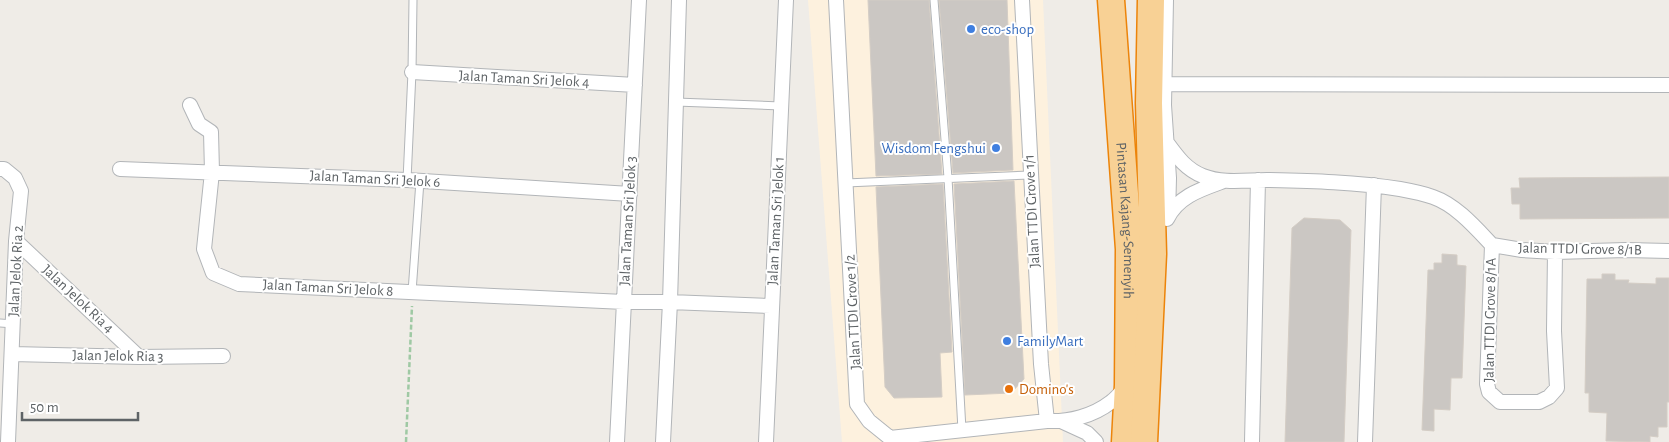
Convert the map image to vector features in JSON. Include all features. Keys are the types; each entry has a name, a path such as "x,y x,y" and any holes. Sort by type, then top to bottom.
{"highway":[{"name":"Pintasan Kajang-Semenyih","path":"1112,0 1128,250 1128,384 1125,442"},
{"name":"Pintasan Kajang-Semenyih","path":"1144,442 1153,254 1149,103 1151,0"}],"street":[{"name":"Jalan Taman Sri Jelok 3","path":"617,442 640,0"},
{"path":"662,442 670,302 679,0"},
{"name":"Jalan Taman Sri Jelok 1","path":"766,442 786,0"},
{"name":"Jalan TTDI Grove 1/2","path":"836,0 858,404 869,421 890,438 1047,421 1063,422"},
{"name":"Jalan TTDI Grove 1/1","path":"1022,0 1041,364 1047,421"},
{"path":"1166,0 1164,105 1169,178 1168,216"},
{"name":"Jalan Taman Sri Jelok 4","path":"412,72 635,85"},
{"path":"1164,84 1669,85"},
{"name":"Jalan Taman Sri Jelok 8","path":"190,105 199,124 211,132 212,172 204,250 213,273 239,284 624,302 771,306"},
{"path":"1165,140 1188,169 1204,177 1225,181 1258,180 1374,185 1420,193 1445,202 1474,226 1492,245"},
{"name":"Jalan Jelok Ria 2","path":"0,169 4,169 15,178 21,191 7,323 12,354 8,442"},
{"name":"Jalan Taman Sri Jelok 6","path":"120,169 413,181 630,194"},
{"path":"1252,442 1258,180"},
{"path":"1153,254 1168,216 1180,202 1196,191 1225,181"},
{"path":"1365,442 1374,185"},
{"name":"Jalan Jelok Ria 4","path":"16,241 139,357"},
{"name":"Jalan TTDI Grove 8/1B","path":"1492,245 1522,250 1556,252 1669,251"},
{"name":"Jalan TTDI Grove 8/1A","path":"1492,245 1487,384 1489,392 1500,402 1539,402 1549,397 1557,388 1554,331 1556,252"},
{"name":"Jalan Jelok Ria 3","path":"12,354 139,357 223,356"},
{"path":"1063,422 1092,414 1111,402 1128,384"},
{"path":"1063,422 1087,433 1096,442"}],"lane":[{"path":"412,292 413,0"},
{"path":"934,0 948,178 962,430"},
{"path":"675,102 782,106"},
{"path":"846,183 1030,175"}],"path":[{"path":"406,442 412,292"}],"shaded area":[{"path":"808,0 1043,0 1063,442 842,442"}],"building":[{"path":"868,0 929,0 942,174 876,176"},
{"path":"939,0 1007,0 1013,170 953,173"},
{"path":"1669,177 1669,218 1520,219 1520,204 1512,204 1511,188 1520,188 1519,178"},
{"path":"1014,181 1024,379 1011,393 965,395 954,184"},
{"path":"943,184 952,352 940,353 942,397 894,398 885,387 876,187"},
{"path":"1304,218 1340,220 1351,230 1344,442 1285,442 1292,228"},
{"path":"1442,254 1457,255 1457,265 1466,266 1462,378 1451,378 1450,410 1434,409 1434,431 1422,430 1428,270 1434,270 1434,263 1442,263"},
{"path":"1602,274 1615,274 1615,280 1629,280 1628,283 1656,284 1656,278 1669,278 1669,402 1667,402 1667,427 1658,427 1658,437 1650,436 1650,442 1606,441 1607,413 1589,412 1589,393 1585,393 1587,279 1602,279"}],"place":[{"name":"eco-shop","path":"971,29"},
{"name":"Wisdom Fengshui","path":"996,148"},
{"name":"FamilyMart","path":"1007,341"},
{"name":"Domino's","path":"1009,389"}]}
